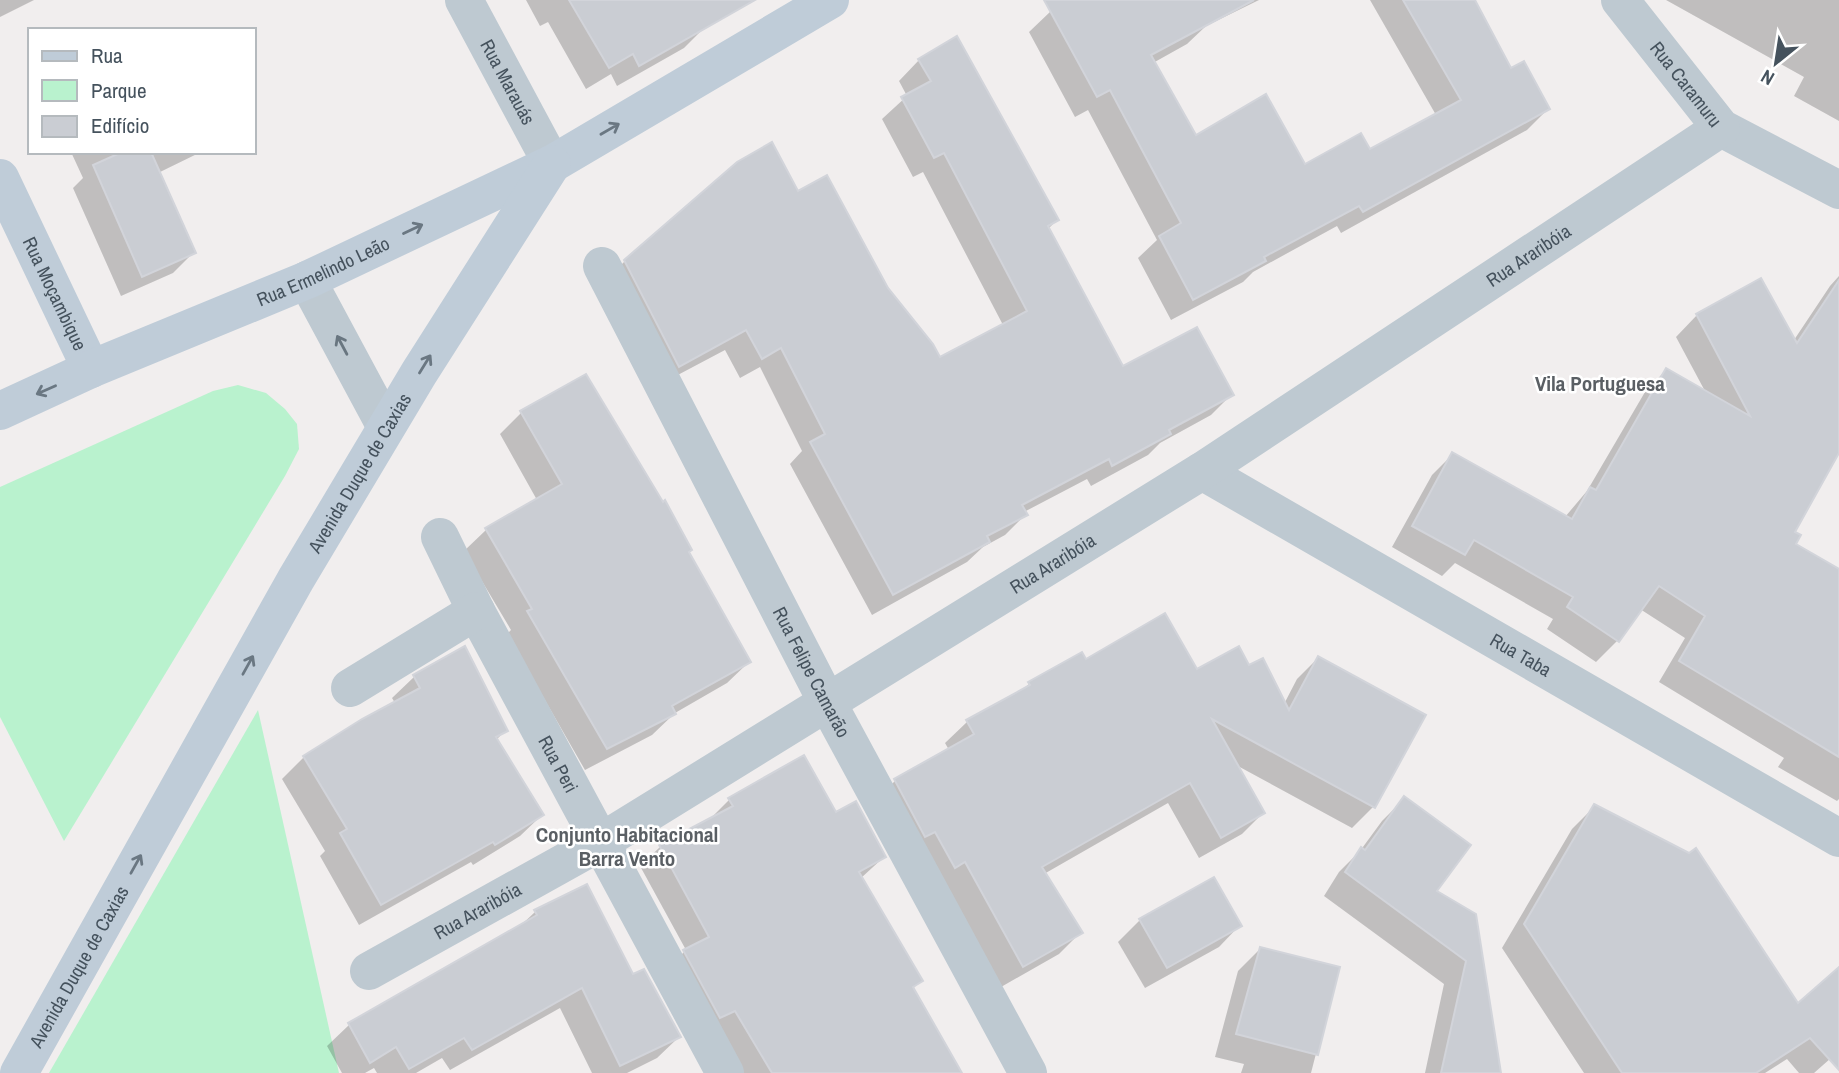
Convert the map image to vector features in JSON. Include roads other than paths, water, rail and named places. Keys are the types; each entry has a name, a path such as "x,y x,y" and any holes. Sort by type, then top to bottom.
{"street":[{"name":"Rua Marauás","path":"464,0 552,164"},
{"name":"Avenida Duque de Caxias","path":"19,1073 296,579 386,427 552,164 830,0"},
{"name":"Rua Caramuru","path":"1620,0 1721,128 1839,190"},
{"name":"Rua Araribóia","path":"369,971 601,842 1202,471 1721,128"},
{"name":"Rua Ermelindo Leão","path":"0,411 91,369 307,279 552,164"},
{"name":"Rua Moçambique","path":"0,178 91,369"},
{"name":"Rua Felipe Camarão","path":"602,266 827,702 1028,1073"},
{"path":"307,279 386,427"},
{"name":"Rua Taba","path":"1202,471 1839,838"},
{"name":"Rua Peri","path":"440,537 476,611 601,842 716,1070"},
{"path":"350,688 476,611"}],"district":[{"name":"Vila Portuguesa","path":"1600,384"},
{"name":"Conjunto Habitacional Barra Vento","path":"627,847"}]}
